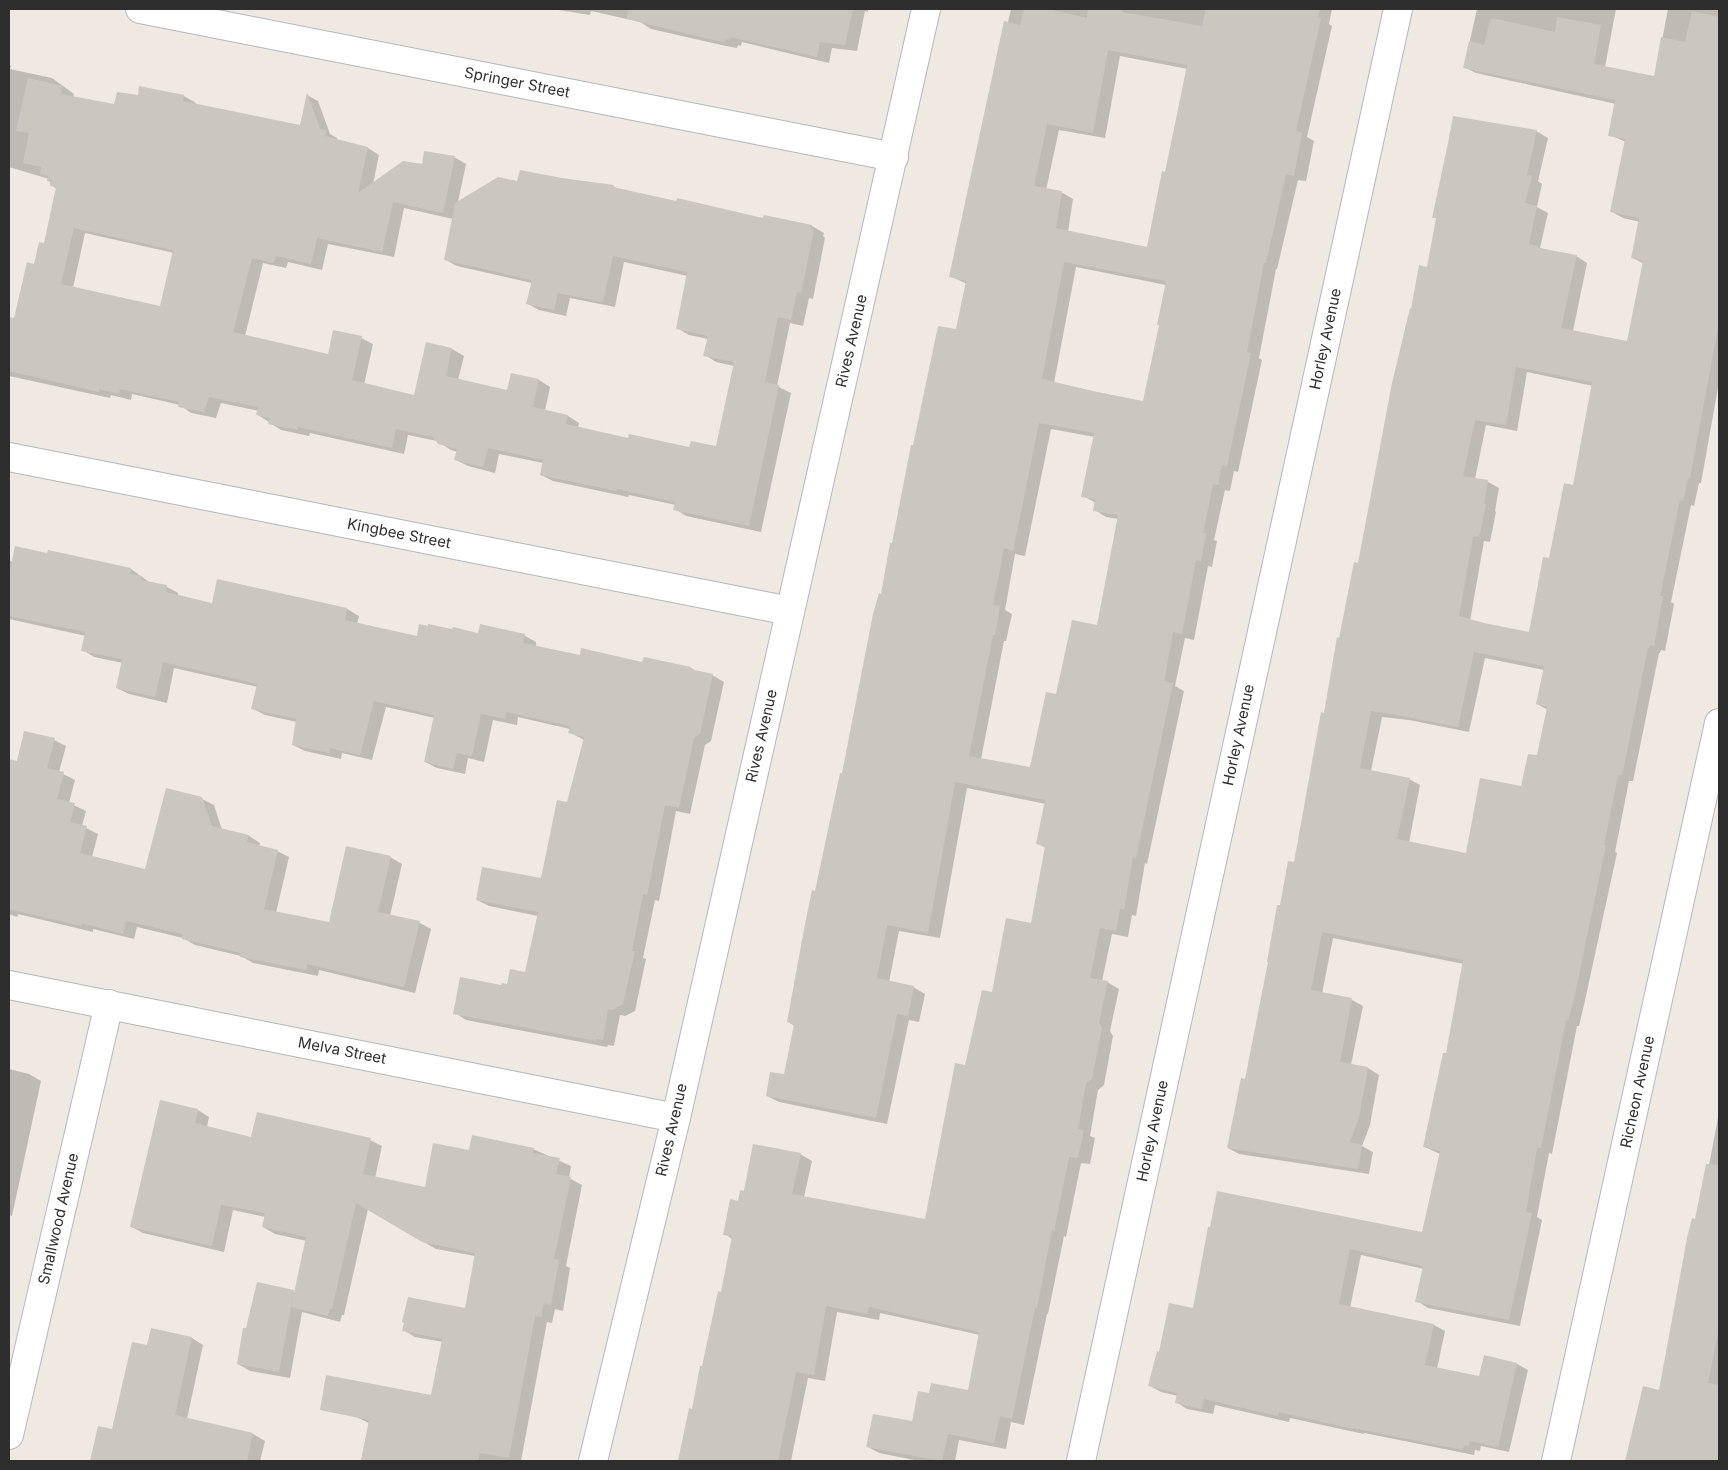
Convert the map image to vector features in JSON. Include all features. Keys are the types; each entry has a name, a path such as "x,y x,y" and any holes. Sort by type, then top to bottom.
{"street":[{"name":"Springer Street","path":"140,9 894,158"},
{"name":"Rives Avenue","path":"594,1461 676,1118 894,158 926,9"},
{"name":"Horley Avenue","path":"1080,1461 1398,9"},
{"name":"Kingbee Street","path":"9,457 790,611"},
{"name":"Richeon Avenue","path":"1556,1461 1719,724"},
{"name":"Melva Street","path":"9,984 676,1118"},
{"name":"Smallwood Avenue","path":"9,1435 109,1004"}],"building":[{"path":"628,9 853,9 845,45 820,42 817,57 730,37 725,42 713,40 627,19"},
{"path":"1024,9 1048,9 1087,18 1088,9 1122,9 1122,12 1202,26 1206,9 1320,9 1318,17 1321,18 1296,131 1302,133 1294,176 1286,174 1266,263 1264,263 1247,352 1251,353 1227,466 1222,465 1218,485 1213,484 1203,533 1206,534 1201,561 1196,560 1182,634 1173,632 1164,681 1173,683 1136,858 1133,857 1124,910 1120,909 1116,931 1100,928 1090,978 1108,981 1099,1023 1102,1028 1092,1079 1086,1083 1078,1129 1084,1130 1078,1158 1069,1157 1012,1419 1000,1416 994,1443 948,1434 942,1461 866,1447 873,1414 912,1421 918,1391 929,1393 931,1383 968,1390 979,1332 869,1307 867,1314 826,1306 814,1375 796,1372 778,1461 678,1461 689,1408 692,1409 718,1291 721,1292 732,1236 723,1235 730,1199 738,1201 740,1190 744,1191 753,1144 801,1153 792,1194 925,1219 955,1063 965,1065 982,990 992,992 1006,918 1031,923 1045,846 1036,844 1045,800 955,782 928,933 887,925 877,978 914,986 908,1016 897,1014 876,1118 766,1096 770,1072 784,1074 794,1024 787,1022 812,890 815,891 840,773 842,773 873,614 879,593 881,594 890,543 892,543 911,445 913,445 938,326 956,329 966,281 949,277 1004,21 1020,25","holes":["1108,50 1187,65 1165,172 1162,171 1147,247 1056,228 1062,191 1034,186 1047,124 1093,133","1064,262 1166,281 1143,401 1042,379","1039,423 1094,433 1081,497 1095,499 1093,511 1118,515 1097,625 1072,620 1056,694 1046,692 1030,767 969,756 1000,606 993,605 1004,548 1013,551"]},
{"path":"1692,11 1719,17 1719,322 1690,478 1688,478 1683,501 1680,500 1660,596 1663,596 1654,646 1650,645 1648,648 1622,776 1618,775 1604,845 1606,845 1574,999 1568,1021 1566,1020 1541,1148 1537,1148 1526,1212 1532,1213 1509,1320 1415,1302 1423,1266 1350,1249 1339,1304 1434,1324 1425,1365 1479,1376 1484,1355 1517,1363 1498,1447 1470,1441 1469,1446 1464,1445 1463,1450 1353,1429 1279,1412 1278,1416 1204,1399 1202,1409 1175,1403 1177,1393 1148,1386 1157,1351 1159,1352 1169,1303 1193,1308 1208,1227 1210,1227 1217,1191 1422,1232 1440,1151 1423,1147 1443,1053 1446,1053 1463,960 1322,932 1311,990 1352,998 1340,1062 1368,1067 1359,1118 1350,1142 1362,1145 1358,1169 1227,1148 1241,1078 1245,1079 1277,905 1280,905 1288,861 1294,862 1321,712 1324,713 1337,637 1339,638 1354,562 1358,563 1392,383 1411,309 1419,265 1427,267 1436,218 1432,218 1453,116 1537,130 1527,175 1532,176 1525,203 1537,206 1529,244 1538,246 1538,248 1577,255 1561,328 1627,341 1643,261 1631,258 1639,218 1610,212 1625,139 1608,136 1615,100 1463,68 1469,41 1484,45 1492,18 1555,32 1557,17 1601,25 1594,64 1654,76 1661,37 1685,42","holes":["1516,367 1592,382 1573,485 1564,483 1549,558 1543,557 1529,632 1459,616 1473,536 1479,537 1486,504 1484,504 1488,480 1463,476 1475,420 1506,425","1474,652 1544,666 1536,704 1547,707 1537,755 1528,754 1521,786 1480,778 1466,853 1397,839 1410,778 1360,768 1371,711 1458,727"]},
{"path":"28,78 62,86 61,94 114,104 117,92 138,95 139,86 184,95 183,101 300,125 307,93 320,129 326,130 325,136 368,147 358,193 403,161 422,164 424,151 455,156 443,213 393,202 382,252 317,238 311,264 276,256 274,263 252,258 233,332 328,354 333,330 362,336 352,380 414,395 426,342 452,348 446,376 507,390 511,373 539,379 533,407 568,415 566,424 628,438 629,434 689,447 691,441 716,446 734,362 703,356 708,336 676,329 687,272 613,256 603,302 558,293 554,310 526,304 532,280 444,260 455,203 498,177 517,181 520,170 614,185 613,187 676,201 677,198 763,218 764,215 812,225 811,229 814,230 801,293 797,292 791,320 778,317 765,382 779,385 749,526 673,510 675,502 540,475 543,460 488,448 483,467 454,460 457,449 438,444 433,437 396,429 392,448 298,427 298,430 268,424 270,418 256,415 258,407 209,397 204,412 178,407 179,402 120,389 119,394 99,389 99,392 9,371 9,317 14,318 27,262 34,264 39,242 44,243 56,187 50,186 50,182 47,181 48,176 40,174 41,167 23,163 29,133 16,131","holes":["74,228 173,250 160,306 61,284"]},
{"path":"15,546 47,553 48,550 131,568 130,574 142,576 141,580 167,585 166,592 212,603 217,579 347,608 345,620 417,636 419,624 452,629 453,627 478,633 480,624 525,634 523,643 580,655 581,648 642,662 644,657 691,667 690,669 713,674 700,734 694,738 679,808 665,805 647,895 643,894 632,951 635,951 623,1004 612,1010 608,1009 603,1040 596,1039 596,1041 453,1014 460,977 501,985 502,983 507,984 510,969 525,972 538,912 476,900 482,867 541,878 557,800 567,802 584,737 568,733 570,726 506,712 505,719 481,714 472,756 457,753 453,769 424,762 434,715 374,701 360,755 330,748 329,753 292,745 296,719 251,709 257,684 163,662 155,697 116,688 122,659 81,651 85,632 9,616 9,575"},
{"path":"24,731 55,738 47,768 64,772 57,799 75,803 70,822 87,826 80,853 145,869 166,788 202,797 212,826 249,835 247,842 278,850 264,909 329,922 346,846 391,856 378,912 420,921 404,987 307,964 306,970 240,957 241,953 182,939 183,934 126,921 123,934 82,923 81,926 9,909 9,759 17,761"},
{"path":"160,1100 198,1109 195,1123 251,1137 257,1112 371,1138 363,1174 425,1187 433,1143 469,1150 472,1135 534,1148 532,1153 560,1158 556,1174 571,1177 554,1259 559,1260 551,1305 544,1303 541,1317 535,1316 509,1458 480,1453 478,1461 361,1461 369,1420 320,1410 326,1375 431,1395 442,1339 402,1331 404,1323 402,1322 408,1297 465,1308 475,1253 422,1242 356,1203 332,1309 330,1309 328,1316 291,1307 306,1237 262,1227 265,1213 221,1205 212,1246 130,1227"},
{"path":"1706,1164 1719,1165 1719,1328 1708,1383 1719,1385 1719,1461 1625,1461 1643,1386 1659,1390 1687,1238 1692,1218 1695,1219"},
{"path":"257,1282 294,1290 279,1372 237,1364 243,1328 246,1328"},
{"path":"151,1328 192,1337 175,1415 253,1433 247,1461 90,1461 98,1426 112,1429 132,1342 147,1345"}]}
